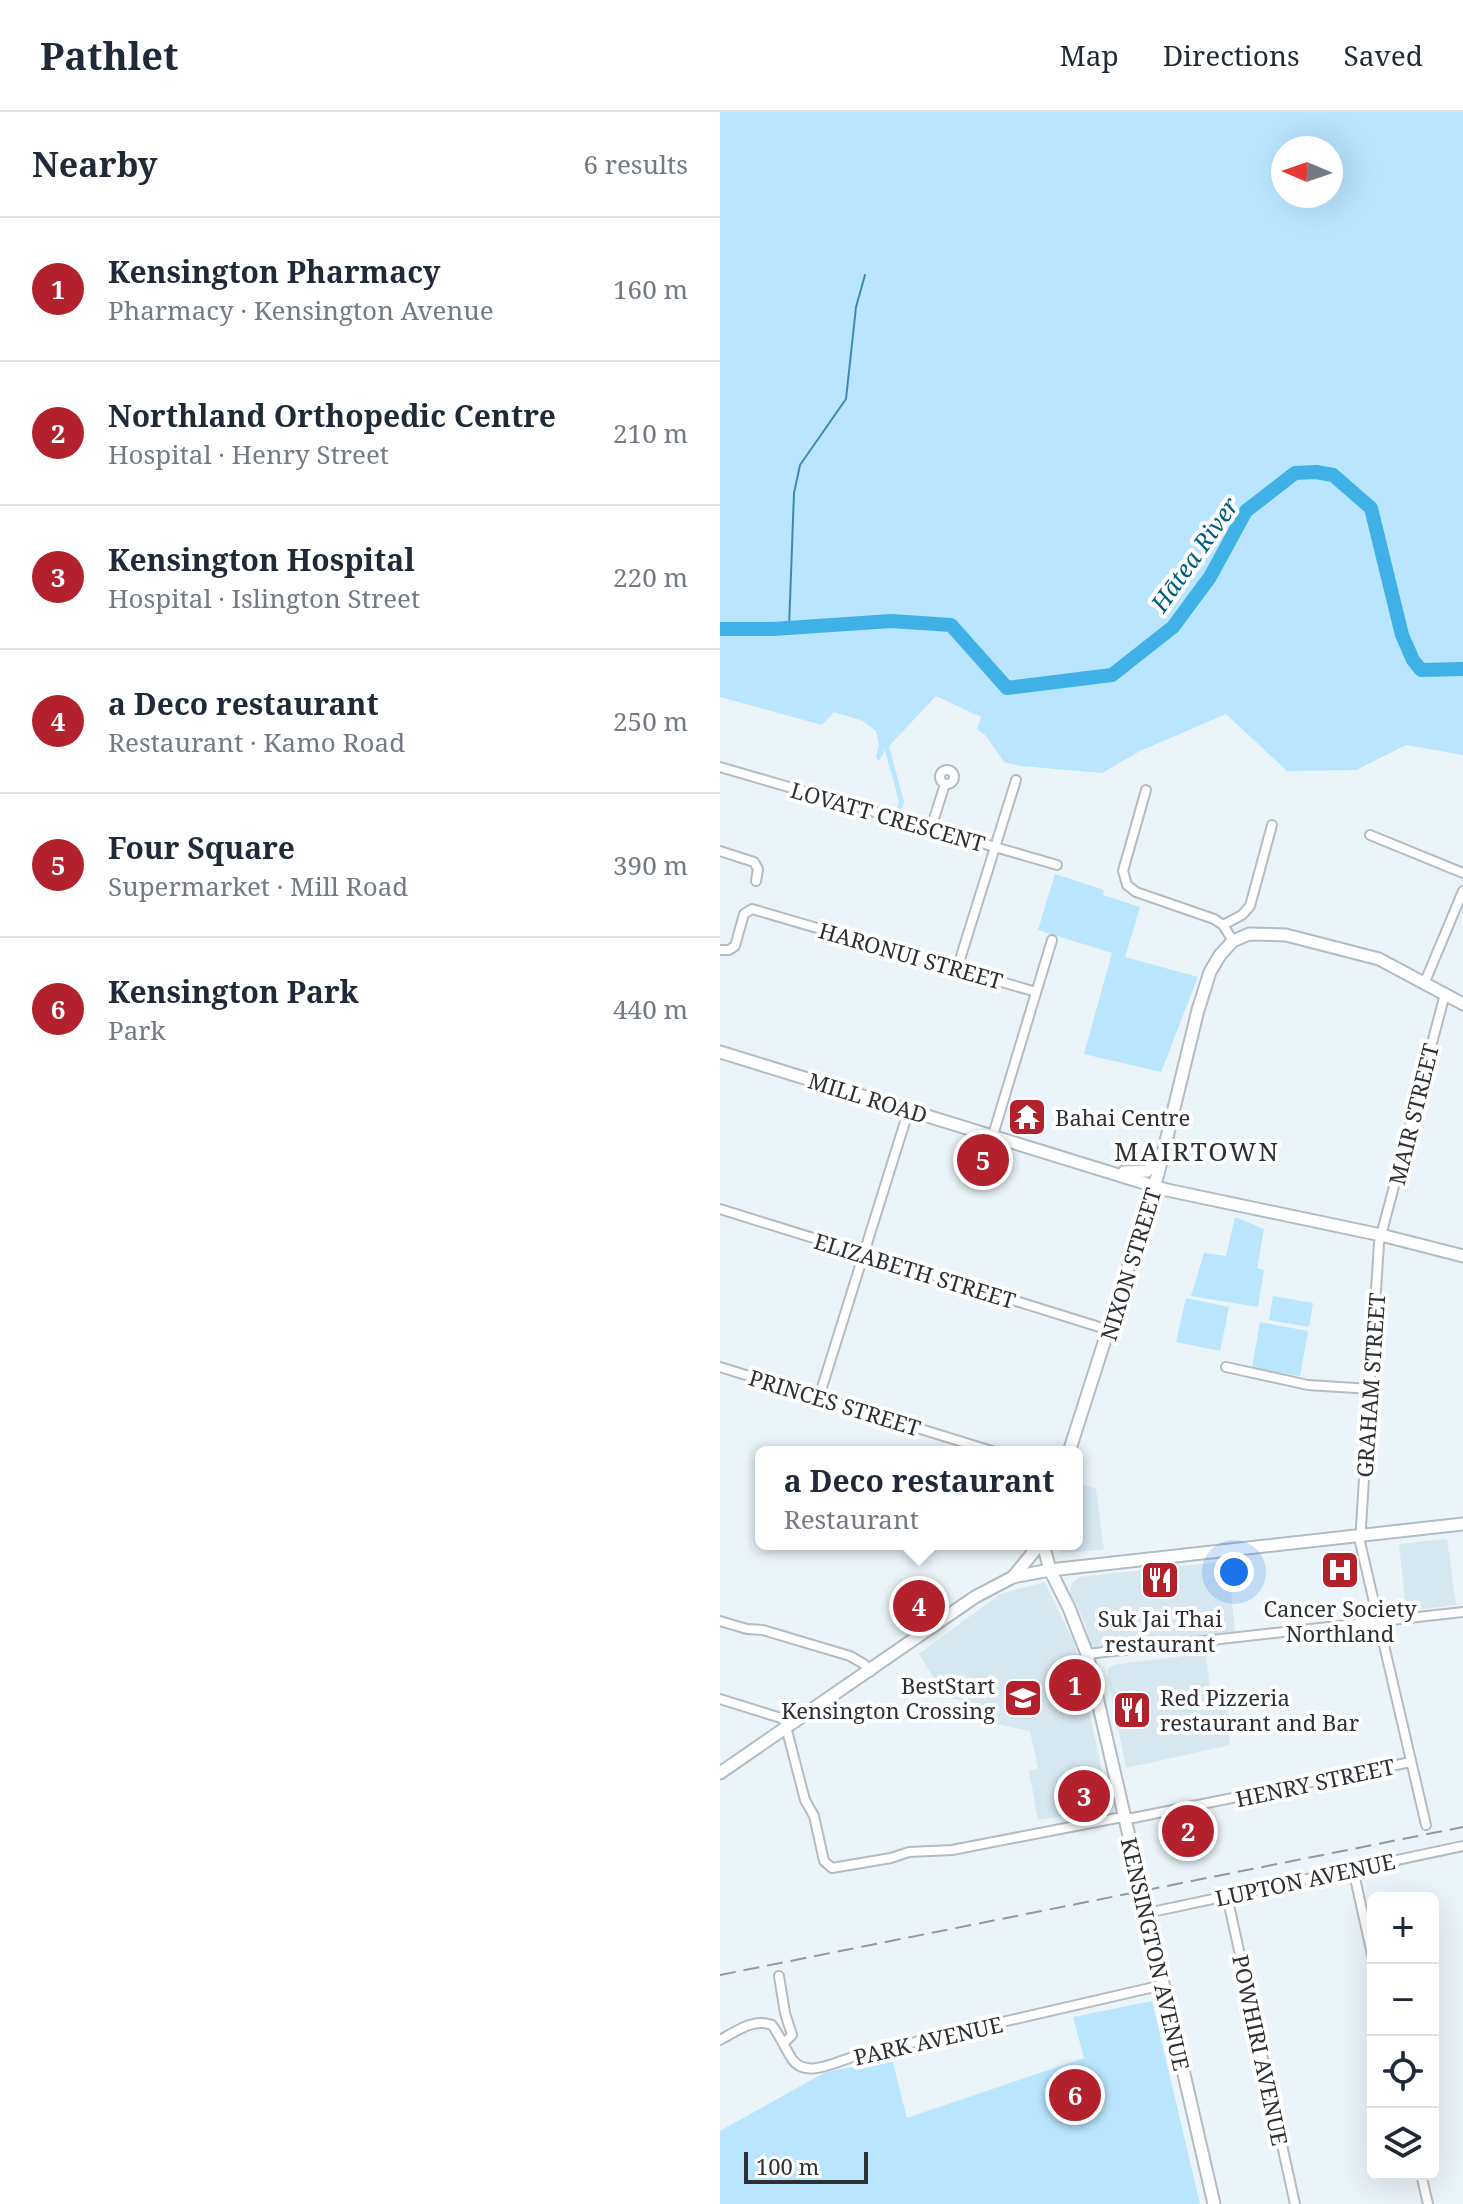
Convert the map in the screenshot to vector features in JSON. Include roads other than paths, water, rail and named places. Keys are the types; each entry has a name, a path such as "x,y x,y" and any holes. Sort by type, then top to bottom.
{"main road":[{"path":"1233,941 1255,933 1286,935 1370,956 1463,1004"},
{"name":"NIXON STREET","path":"1071,1446 1154,1187 1207,982 1214,963 1233,941"},
{"name":"MILL ROAD","path":"720,1052 1154,1187 1381,1235 1463,1256"},
{"name":"MILL ROAD","path":"1108,1172 1142,1172 1162,1156"},
{"path":"720,1773 975,1597 1013,1577 1050,1570 1463,1524"},
{"path":"1013,1577 1036,1550"},
{"path":"1043,1550 1050,1570"},
{"name":"KENSINGTON AVENUE","path":"1050,1570 1087,1654 1214,2204"}],"street":[{"name":"LOVATT CRESCENT","path":"720,767 1057,865"},
{"path":"957,969 1016,780"},
{"path":"931,828 945,784"},
{"path":"1146,790 1123,871 1127,885 1136,892 1204,914 1223,925 1233,941"},
{"path":"1223,925 1242,915 1250,906 1272,825"},
{"path":"1370,835 1463,873"},
{"path":"720,851 754,862 758,869 756,881"},
{"path":"1424,984 1463,891"},
{"name":"HARONUI STREET","path":"720,950 735,946 747,910 758,910 1036,992"},
{"path":"993,1135 1052,940"},
{"name":"MAIR STREET","path":"1381,1235 1445,994"},
{"path":"819,1397 909,1109"},
{"name":"ELIZABETH STREET","path":"720,1209 1109,1330"},
{"name":"GRAHAM STREET","path":"1381,1235 1361,1552 1426,1825"},
{"name":"PRINCES STREET","path":"720,1367 976,1446"},
{"path":"1226,1367 1308,1385 1371,1389"},
{"path":"1087,1654 1463,1612"},
{"path":"720,1621 744,1629 763,1630 850,1656 864,1664 870,1672"},
{"path":"720,1699 781,1717 787,1727"},
{"name":"HENRY STREET","path":"787,1727 824,1861 828,1867 838,1868 909,1852 952,1850 1236,1799 1411,1762"},
{"name":"LUPTON AVENUE","path":"1147,1913 1463,1846"},
{"path":"1353,1869 1367,1932"},
{"name":"POWHIRI AVENUE","path":"1227,1896 1295,2204"},
{"path":"779,1976 792,2035 784,2043"},
{"name":"PARK AVENUE","path":"720,2040 751,2023 772,2025 794,2062 812,2071 835,2061 1163,1985"},
{"path":"1422,2180 1428,2204"}],"waterway":[{"path":"789,628 794,493 800,465 846,399 856,307 865,275"},
{"name":"Hātea River","path":"720,629 773,629 891,621 951,625 1007,688 1112,675 1173,627 1210,577 1246,511 1295,473 1316,472 1333,475 1371,508 1402,635 1413,660 1421,670 1463,669"}],"railway":[{"path":"720,1975 1463,1827"}],"place":[{"name":"Bahai Centre","path":"1027,1117"},
{"name":"Four Square","path":"983,1160"},
{"name":"Cancer Society Northland","path":"1340,1570"},
{"name":"Suk Jai Thai restaurant","path":"1160,1580"},
{"name":"a Deco restaurant","path":"919,1606"},
{"name":"Kensington Pharmacy","path":"1075,1685"},
{"name":"BestStart Kensington Crossing","path":"1023,1698"},
{"name":"Red Pizzeria restaurant and Bar","path":"1132,1710"},
{"name":"Kensington Hospital","path":"1084,1796"},
{"name":"Northland Orthopedic Centre","path":"1188,1831"},
{"name":"Kensington Park","path":"1075,2095"}],"district":[{"name":"MAIRTOWN","path":"1197,1151"}]}
